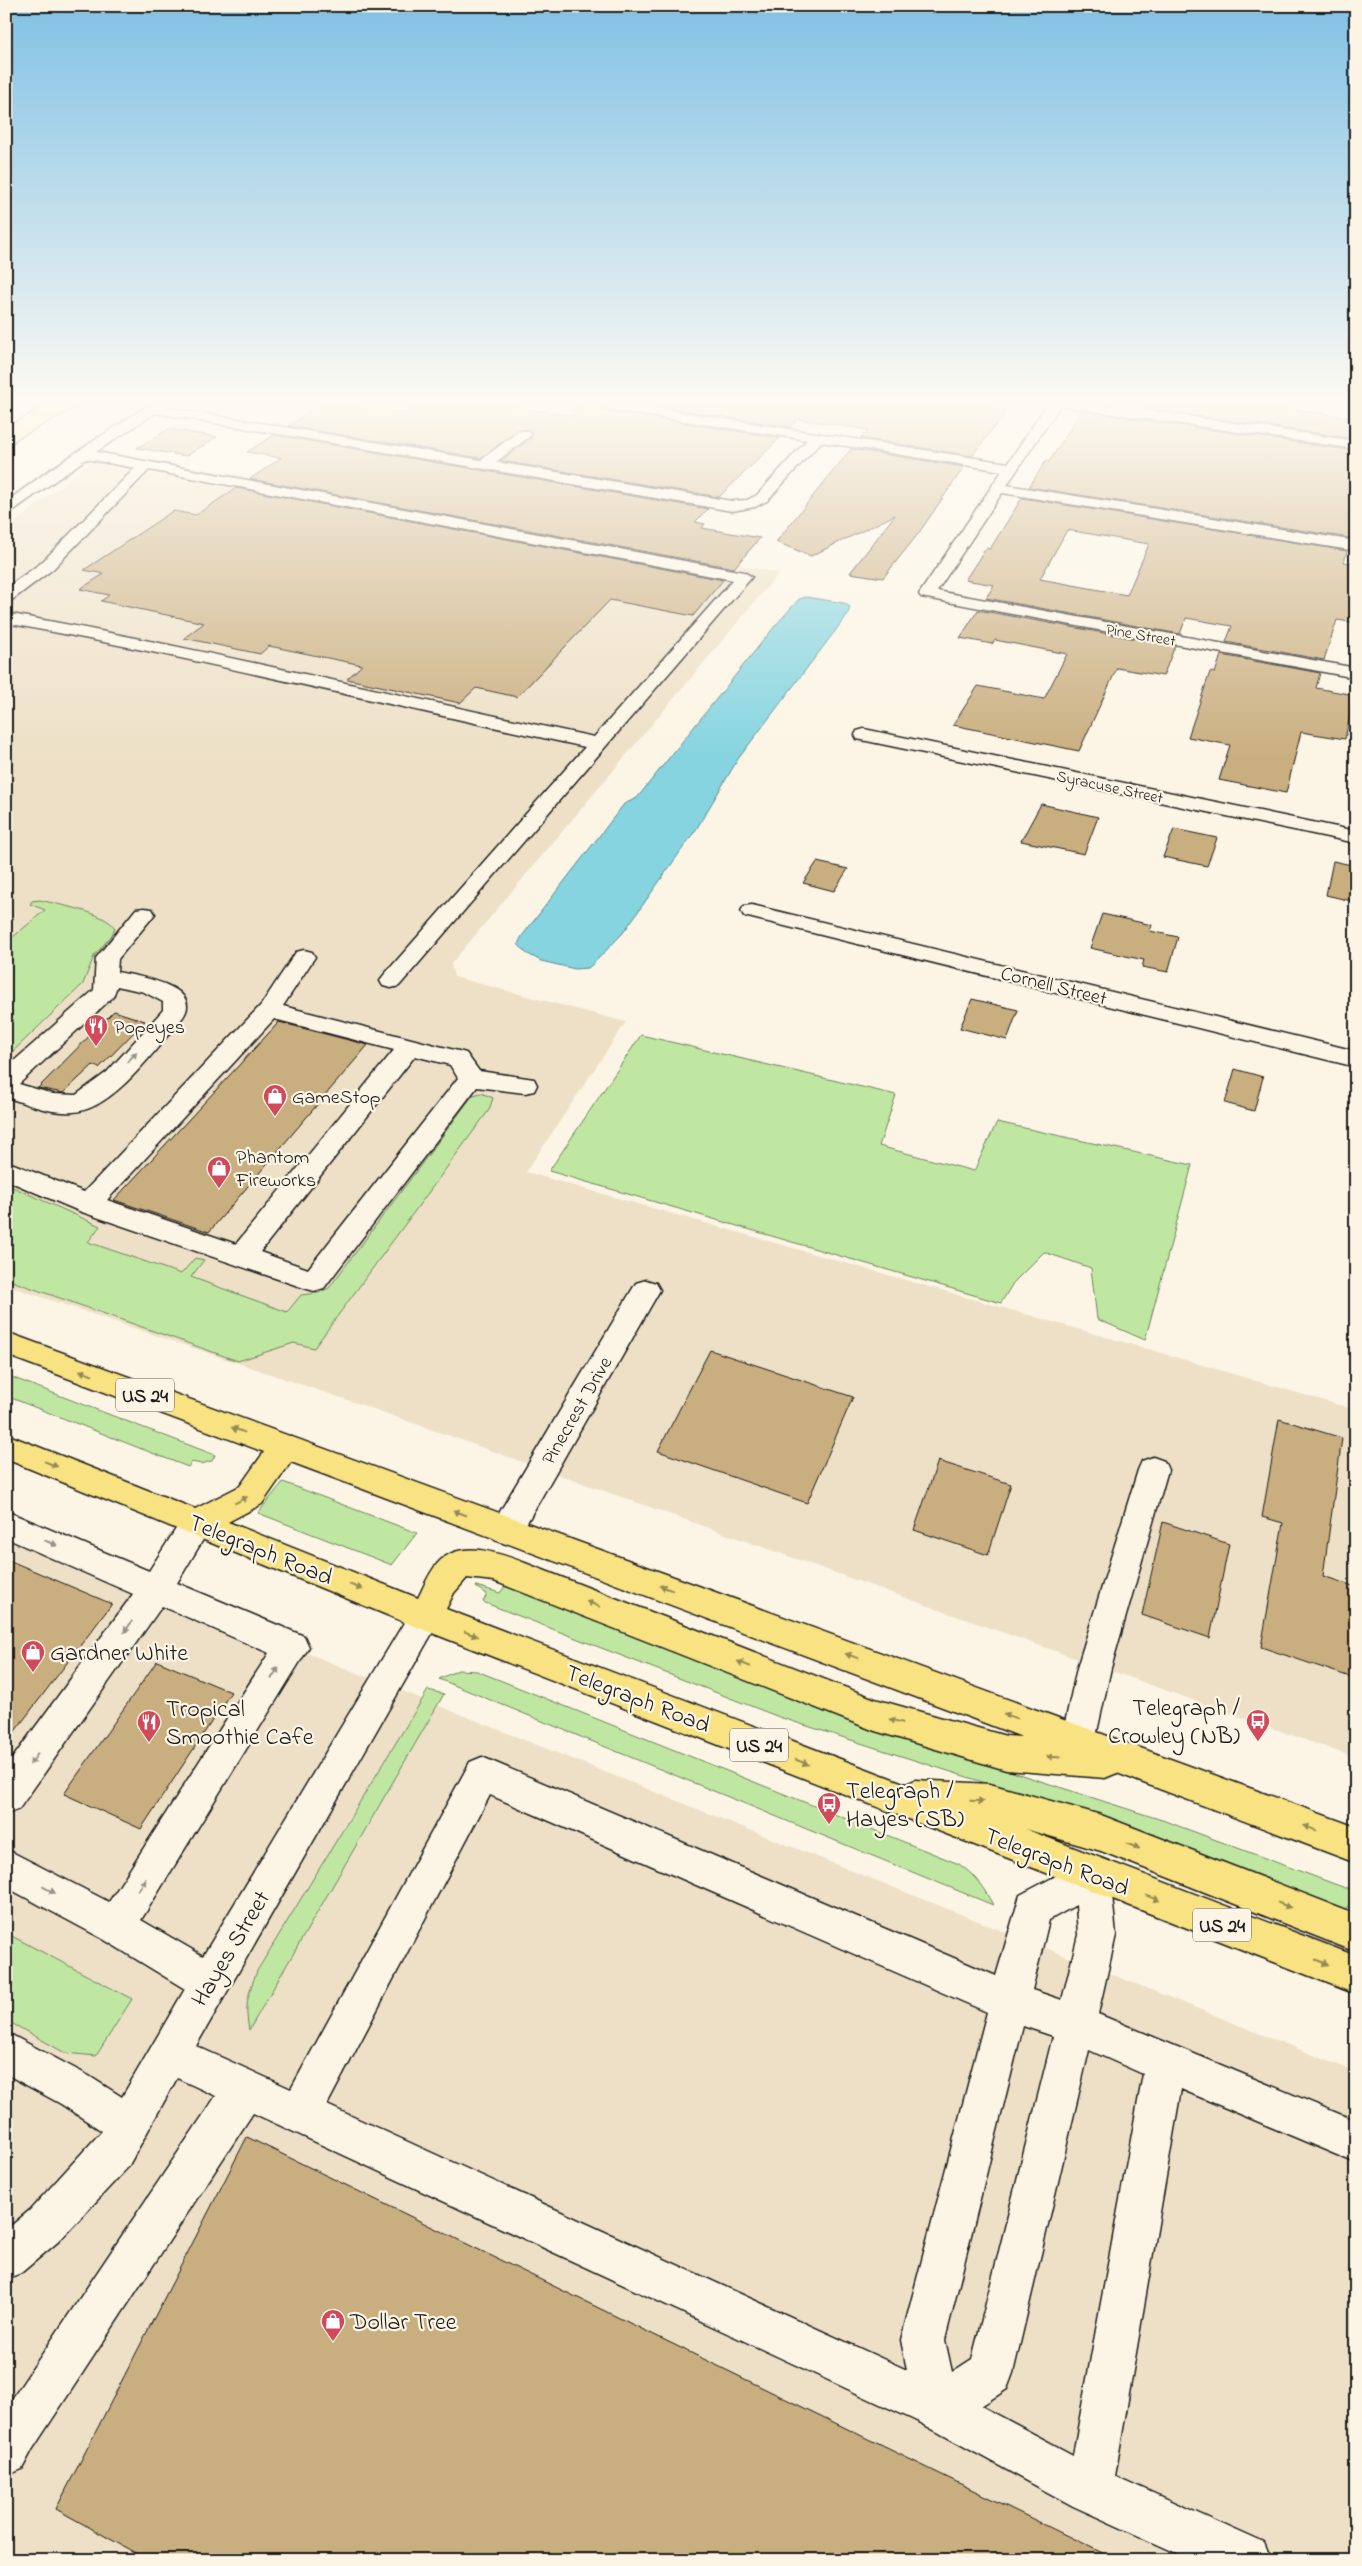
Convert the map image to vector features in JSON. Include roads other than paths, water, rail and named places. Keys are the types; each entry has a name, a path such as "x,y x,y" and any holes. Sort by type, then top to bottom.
{"main road":[{"name":"US 24","path":"6,1343 1356,1845"},
{"name":"Telegraph Road","path":"6,1446 426,1616 1356,1976"},
{"path":"197,1523 251,1495 284,1447"},
{"path":"426,1616 443,1579 454,1566 477,1562 514,1573 875,1716 1006,1753 1137,1763"},
{"path":"893,1798 990,1802 1101,1833 1356,1933"}],"street":[{"path":"6,596 47,566 92,520"},
{"path":"391,981 744,577 438,520"},
{"name":"Pine Street","path":"977,520 927,594 1356,673"},
{"path":"1194,520 1356,546"},
{"path":"6,618 143,643 384,699 598,744"},
{"name":"Syracuse Street","path":"864,735 1356,837"},
{"name":"Cornell Street","path":"752,912 1356,1059"},
{"path":"6,1082 105,992 108,958 144,914"},
{"path":"88,1204 269,1010 304,957"},
{"path":"6,1088 53,1102 82,1103 99,1093 175,1012 176,999 152,987 106,976"},
{"path":"269,1010 458,1060 471,1078 525,1085"},
{"path":"242,1256 409,1047"},
{"path":"6,1170 88,1204 314,1281 471,1078"},
{"name":"Pinecrest Drive","path":"506,1530 646,1290"},
{"path":"1078,1741 1094,1668 1154,1470"},
{"path":"6,1797 157,1587 197,1523"},
{"path":"6,1524 157,1587 292,1647 116,1926"},
{"name":"Hayes Street","path":"6,2258 45,2225 113,2152 210,1982 426,1616"},
{"path":"300,2114 482,1774 1008,2002 1075,2024 1356,2142"},
{"path":"6,1867 116,1926 210,1982"},
{"path":"1092,1875 1097,1935 990,2373 937,2407 923,2340 1032,1908 1092,1875"},
{"path":"6,2052 75,2090 129,2125"},
{"path":"169,2054 937,2407 1090,2489 1247,2560"},
{"path":"1090,2489 1165,2063"},
{"path":"6,2453 21,2426 245,2089"}],"water":[{"path":"806,597 844,603 850,607 848,614 738,759 697,828 623,933 588,968 575,969 541,961 526,953 518,944 522,936 624,804 637,798 774,627 799,599"}],"place":[{"name":"Popeyes","path":"96,1047"},
{"name":"GameStop","path":"275,1117"},
{"name":"Phantom Fireworks","path":"219,1189"},
{"name":"Gardner White","path":"33,1673"},
{"name":"Telegraph / Crowley (NB)","path":"1258,1742"},
{"name":"Tropical Smoothie Cafe","path":"149,1743"},
{"name":"Telegraph / Hayes (SB)","path":"829,1825"},
{"name":"Dollar Tree","path":"333,2342"}]}
